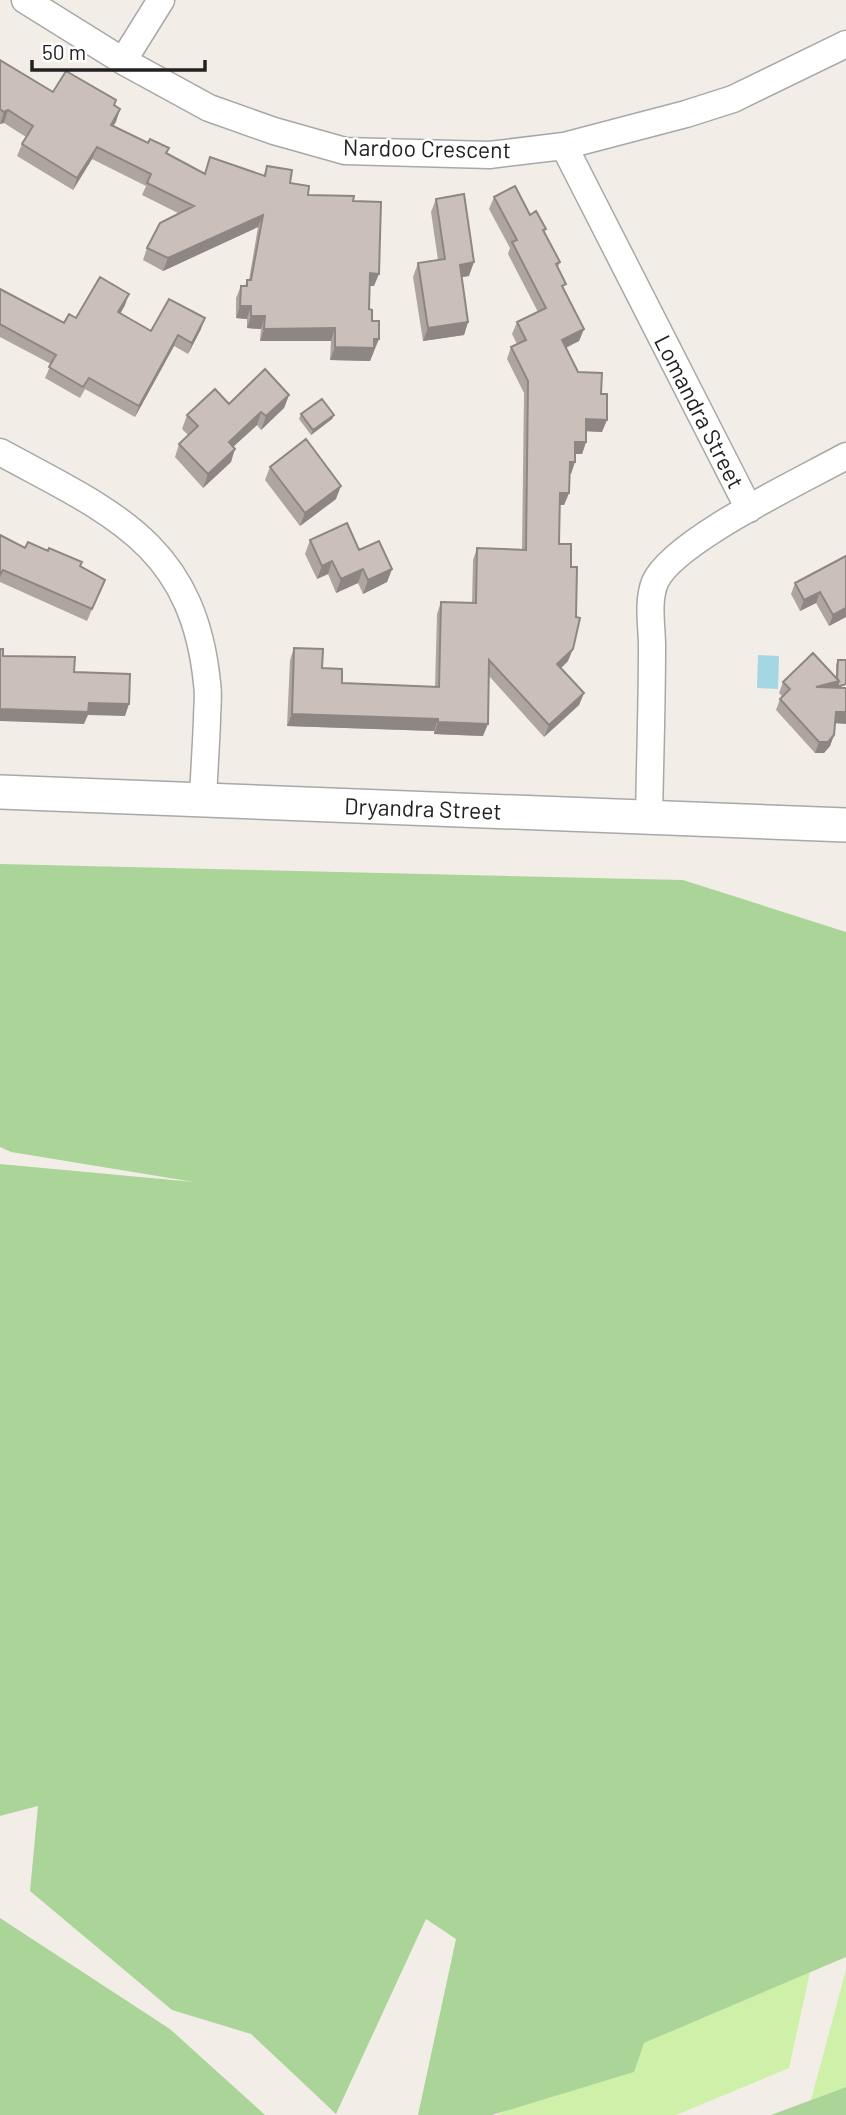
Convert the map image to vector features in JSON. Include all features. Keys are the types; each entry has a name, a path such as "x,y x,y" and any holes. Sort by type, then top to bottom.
{"street":[{"name":"Nardoo Crescent","path":"25,0 123,61 209,108 274,131 345,150 489,155 565,146 733,99 846,44"},
{"path":"123,61 160,0"},
{"name":"Lomandra Street","path":"565,146 749,509 698,540 671,561 655,582 650,610 652,643 649,818"},
{"path":"0,452 93,503 132,529 166,564 188,601 201,644 208,685 203,800"},
{"path":"749,509 846,456"},
{"name":"Dryandra Street","path":"0,792 846,825"}],"green space":[{"path":"0,864 683,880 846,932 846,1957 644,2043 634,2072 492,2115 418,2115 456,1939 426,1919 336,2114 251,2034 172,2010 30,1891 38,1806 0,1816 0,1164 194,1182 11,1152 0,1147"},
{"path":"0,1918 170,2029 265,2115 0,2115"},
{"path":"846,1970 846,2087 811,2100"},
{"path":"810,1972 789,2068 676,2115 497,2115 644,2043"},
{"path":"846,2087 846,2115 771,2115"}],"water":[{"path":"758,655 779,656 778,689 757,688"}],"building":[{"path":"0,60 53,92 66,71 116,100 114,105 120,109 111,125 148,143 150,139 169,148 166,153 205,174 210,157 265,176 267,166 292,170 290,183 309,186 308,195 354,196 353,201 381,202 379,274 370,273 369,309 372,310 372,321 379,321 379,339 374,339 374,348 335,347 335,328 264,329 265,316 251,316 251,306 240,306 241,286 247,286 247,280 251,280 263,215 168,258 147,248 160,223 194,206 147,183 151,174 97,147 77,178 22,144 33,126 8,110 4,112 0,109"},
{"path":"515,186 530,215 536,211 546,229 543,230 560,262 556,264 566,284 562,286 584,329 562,340 578,372 602,373 601,394 607,394 607,420 586,419 586,442 575,442 575,462 570,462 569,493 560,493 559,544 571,544 571,567 577,567 576,617 580,618 573,649 557,664 584,693 549,725 489,660 488,724 438,722 438,719 292,714 294,648 323,649 322,668 342,669 342,683 439,687 441,602 476,603 477,548 526,550 528,381 511,347 526,340 517,322 546,308 512,242 517,240 494,197"},
{"path":"464,194 474,262 460,265 468,322 428,328 418,263 445,259 436,199"},
{"path":"100,277 129,294 118,312 151,331 169,299 205,318 192,343 178,335 139,406 89,378 83,387 49,367 56,355 0,324 0,289 64,323 69,314 76,318"},
{"path":"265,369 289,395 266,416 261,412 229,442 235,449 208,474 179,444 198,426 187,415 215,389 229,404"},
{"path":"322,399 334,415 313,430 301,414"},
{"path":"306,439 341,486 305,513 270,467"},
{"path":"347,523 359,550 379,541 392,569 368,580 363,569 341,579 332,561 322,566 310,540"},
{"path":"0,535 25,548 28,542 82,562 80,566 105,580 92,609 3,570 0,575"},
{"path":"846,556 846,608 833,615 820,592 804,600 795,583"},
{"path":"0,649 3,649 3,656 75,657 74,672 130,674 129,704 89,703 88,712 0,709"},
{"path":"813,653 839,681 816,687 846,688 846,712 836,712 834,735 828,742 819,742 780,699 790,689 783,682"},
{"path":"838,660 846,660 846,684 837,687 839,681"}]}
